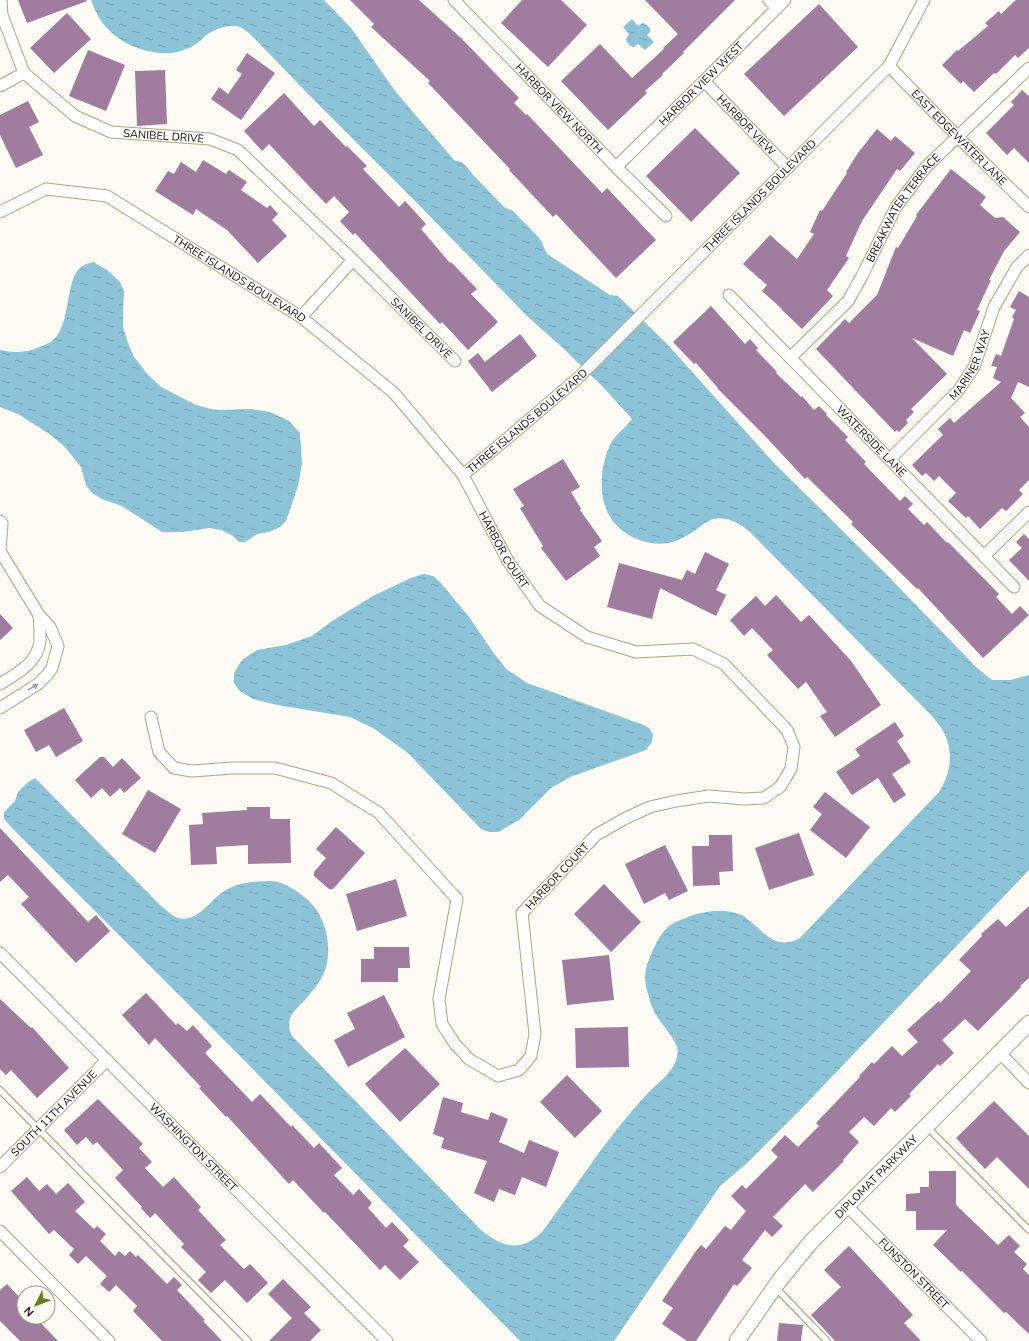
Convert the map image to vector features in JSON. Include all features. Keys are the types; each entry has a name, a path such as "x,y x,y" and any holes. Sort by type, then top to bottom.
{"street":[{"name":"SANIBEL DRIVE","path":"1,0 2,15 24,73 75,116 111,132 210,139 238,150 353,260 455,362"},
{"name":"HARBOR VIEW NORTH","path":"454,0 616,167 666,216"},
{"name":"THREE ISLANDS BOULEVARD","path":"0,212 46,189 107,196 301,317 394,394 463,475 509,438 578,378 640,318 890,66 924,0"},
{"name":"HARBOR VIEW WEST","path":"616,167 704,81 777,3"},
{"name":"EAST EDGEWATER LANE","path":"890,66 958,137 1029,207"},
{"name":"BREAKWATER TERRACE","path":"790,358 848,301 896,207 926,167 1029,68"},
{"path":"0,86 24,73"},
{"name":"HARBOR VIEW","path":"704,81 788,168"},
{"name":"MARINER WAY","path":"890,459 958,391 974,367 994,307 1017,267 1029,255"},
{"path":"301,317 353,260"},
{"name":"WATERSIDE LANE","path":"729,296 1014,587"},
{"name":"HARBOR COURT","path":"151,717 160,752 174,768 192,771 233,768 275,768 331,783 379,813 457,899 439,999 442,1024 455,1044 469,1059 498,1076 519,1070 531,1056 535,1034 522,914 596,835 626,818 650,807 676,801 709,796 744,799 764,798 780,787 792,769 794,747 788,730 724,664 693,649 636,652 587,637 540,606 508,561 463,475"},
{"path":"984,556 1029,512"},
{"path":"0,521 2,523 0,551 39,615 50,627 58,646 52,668 47,675 38,684 0,708"},
{"path":"0,684 31,662 40,643 39,615"},
{"name":"WASHINGTON STREET","path":"0,953 387,1341"},
{"name":"DIPLOMAT PARKWAY","path":"737,1341 775,1287 811,1242 1029,1023"},
{"path":"1000,1053 1029,1083"},
{"name":"SOUTH 11TH AVENUE","path":"0,1167 107,1060"},
{"name":"FUNSTON STREET","path":"847,1206 981,1341"},
{"path":"0,1231 109,1341"}],"lane":[{"path":"0,1090 248,1341"},
{"path":"926,1127 1029,1230"},
{"path":"775,1287 827,1341"}],"water":[{"path":"91,0 324,0 351,28 395,91 454,160 461,162 466,166 504,207 513,211 540,239 547,254 610,295 618,296 667,344 773,462 884,572 977,668 992,680 1010,680 1029,675 1029,870 803,1107 746,1164 720,1186 614,1341 520,1341 239,1055 14,830 4,819 4,812 15,801 18,792 27,783 35,778 161,906 178,918 185,919 192,917 226,890 248,882 276,881 296,890 308,900 315,907 324,925 327,935 328,956 321,979 315,988 294,1011 290,1018 289,1027 292,1036 482,1231 490,1237 505,1244 520,1245 527,1243 542,1232 619,1126 673,1067 678,1051 671,1035 654,1011 647,990 645,978 648,961 665,930 670,925 690,916 707,912 724,911 733,912 744,916 773,940 785,943 800,938 939,792 946,778 950,762 949,746 946,738 942,729 932,716 750,532 742,526 734,521 714,519 708,521 691,533 677,540 659,544 641,541 621,530 613,521 603,498 602,472 611,443 632,419 603,387 527,316 247,32 238,26 223,27 209,33 193,46 181,51 172,53 152,52 132,46 115,35 100,19"},
{"path":"632,19 638,26 643,23 650,29 650,32 647,35 654,42 645,50 638,44 634,47 627,42 626,39 629,34 623,27"},
{"path":"93,262 107,270 120,282 124,292 123,327 128,343 134,357 147,374 161,387 196,405 215,410 251,409 270,412 289,421 300,433 302,464 298,486 286,521 280,527 269,532 257,534 245,542 239,542 233,536 221,530 209,528 183,532 162,532 122,506 102,499 92,493 86,485 81,467 64,446 48,433 18,414 0,407 0,350 11,352 27,351 49,343 53,340 59,333 63,324 70,291 76,272 82,266"},
{"path":"424,574 433,576 440,582 469,617 506,669 527,683 649,728 653,734 652,742 646,750 570,777 551,788 519,820 498,832 489,832 481,829 408,753 373,728 350,717 277,705 253,699 240,691 234,683 234,673 242,660 257,650 286,645 312,636 332,621 373,596 411,578"}],"building":[{"path":"18,0 86,0 87,1 27,23"},
{"path":"350,0 419,0 462,39 519,98 514,103 526,115 527,114 602,193 607,188 656,240 616,278 556,214 553,217 509,170 510,169 428,83 430,81 371,27 374,24"},
{"path":"522,0 561,0 587,25 548,67 501,23"},
{"path":"645,0 735,0 683,52 684,53 662,74 663,75 645,91 647,93 608,130 561,81 600,44 632,78 664,49 663,48 678,34"},
{"path":"1016,0 1029,0 1029,48 1018,58 1015,55 996,74 994,73 974,92 963,81 961,84 942,65 957,50 958,51 988,26 985,23 999,11 1001,14"},
{"path":"819,4 858,47 784,116 744,74"},
{"path":"67,13 91,39 54,73 30,48"},
{"path":"88,50 125,65 106,111 69,96"},
{"path":"247,53 275,73 241,120 211,99 219,87 228,94 242,74 236,70"},
{"path":"165,70 167,124 137,126 135,71"},
{"path":"1022,90 1029,96 1029,163 1014,148 1007,155 986,133 1014,105 1011,102"},
{"path":"284,93 314,126 320,120 346,147 347,146 367,166 363,169 399,207 405,201 426,224 421,229 450,263 451,262 477,289 471,294 498,322 468,350 442,322 440,324 355,233 353,235 340,221 349,212 334,196 326,204 269,144 262,151 244,131"},
{"path":"28,101 39,122 29,127 43,155 16,168 0,135 0,115"},
{"path":"695,128 740,173 691,222 646,176"},
{"path":"877,129 891,141 895,136 915,153 900,171 897,169 862,221 846,256 849,258 827,290 833,296 802,329 762,291 767,285 743,264 770,235 797,259 814,234 810,232 820,210 822,211 847,173 846,172 858,153"},
{"path":"203,160 226,174 229,170 247,182 241,190 267,208 270,205 278,214 272,220 287,236 258,263 227,230 196,209 193,215 155,191 168,171 174,174 181,162 196,172"},
{"path":"951,169 986,197 980,205 995,218 1003,217 1020,232 1004,251 989,280 991,280 977,310 980,311 970,333 964,330 953,356 912,338 947,374 911,409 914,412 906,420 908,423 899,432 897,430 895,432 816,349 845,319 849,323 877,295 896,247 898,248 917,216 916,215"},
{"path":"1019,291 1029,297 1029,387 1018,382 1011,398 1025,413 1020,417 1029,427 1029,480 1019,490 1023,494 1006,511 1002,508 980,529 968,516 966,518 948,501 956,493 939,476 934,481 926,473 922,476 912,465 943,435 938,429 950,418 954,423 1001,382 993,378 997,367 991,366 996,354 1001,356 1014,319 1012,317 1016,310 1010,307"},
{"path":"711,306 745,344 750,339 758,348 756,350 777,372 776,373 801,397 802,396 814,410 819,406 827,414 826,415 848,437 845,440 866,462 864,464 900,501 905,496 913,504 908,509 924,525 927,522 947,543 948,542 999,594 996,597 1012,614 1020,606 1029,615 983,658 918,588 917,589 851,524 853,522 807,477 805,479 717,388 696,363 694,364 673,342"},
{"path":"520,334 537,356 492,392 468,361 478,353 485,362"},
{"path":"563,459 580,487 571,492 581,509 580,510 602,541 594,547 600,556 566,581 541,548 543,546 520,508 524,506 513,489"},
{"path":"1024,534 1029,539 1029,581 1009,560 1022,548 1016,542"},
{"path":"705,552 729,564 716,590 726,595 716,616 660,588 652,619 607,607 619,563 682,580 687,570 695,574"},
{"path":"776,595 801,622 809,615 851,661 881,705 835,737 820,716 827,712 806,682 798,689 767,655 773,650 752,628 744,636 730,620 756,596 765,606"},
{"path":"0,614 13,628 0,640"},
{"path":"64,708 83,741 56,757 49,745 36,752 24,730"},
{"path":"895,722 904,736 897,741 911,762 892,774 906,795 894,803 878,778 852,795 836,772 860,756 855,749"},
{"path":"100,757 104,757 113,767 122,758 141,778 124,793 120,788 110,797 102,788 91,798 75,780"},
{"path":"148,790 181,809 155,853 122,834"},
{"path":"825,792 870,827 846,858 810,830 822,814 813,807"},
{"path":"247,807 270,807 270,819 290,819 291,863 248,864 248,845 216,847 217,864 191,865 189,825 203,824 202,813 247,810"},
{"path":"336,827 365,853 333,889 329,889 314,876 314,872 326,858 316,849"},
{"path":"0,828 88,922 96,915 110,931 76,963 21,904 29,897 8,875 0,882"},
{"path":"799,833 814,875 769,890 755,848"},
{"path":"709,835 732,835 733,871 719,872 720,885 693,886 692,846 709,846"},
{"path":"665,845 688,891 669,900 665,893 644,904 625,864"},
{"path":"396,879 407,916 357,931 346,894"},
{"path":"604,884 641,922 611,952 574,914"},
{"path":"1029,906 1029,978 978,1031 965,1019 942,1040 954,1053 940,1066 938,1064 909,1094 911,1096 895,1112 891,1108 874,1126 864,1117 849,1132 859,1142 843,1160 844,1161 813,1192 805,1184 773,1217 783,1226 772,1237 765,1230 742,1260 752,1268 737,1286 734,1284 696,1341 687,1341 662,1324 673,1308 662,1301 701,1245 706,1249 725,1226 731,1230 746,1211 731,1196 742,1185 746,1189 778,1157 771,1150 785,1135 798,1147 819,1126 816,1123 860,1077 859,1076 872,1062 874,1064 892,1046 902,1056 918,1042 907,1030 939,1001 940,1003 971,971 959,960 982,936 981,934 998,919 1006,927"},
{"path":"374,947 409,947 410,968 398,968 398,982 361,982 361,959 374,959"},
{"path":"609,955 614,1000 567,1005 562,960"},
{"path":"146,993 176,1025 178,1023 187,1031 193,1025 212,1046 205,1053 252,1102 260,1094 291,1127 292,1125 314,1148 319,1143 342,1168 334,1175 353,1195 359,1189 372,1203 368,1208 386,1228 392,1222 409,1240 403,1246 419,1262 400,1280 385,1265 380,1270 293,1180 289,1184 227,1116 226,1117 199,1088 201,1087 155,1038 149,1045 122,1015"},
{"path":"384,995 405,1037 348,1067 334,1040 355,1029 347,1013"},
{"path":"0,999 31,1028 32,1027 69,1068 37,1098 11,1070 6,1075 0,1069"},
{"path":"628,1027 629,1067 576,1068 575,1028"},
{"path":"405,1048 440,1084 400,1122 365,1084"},
{"path":"567,1075 602,1111 575,1138 540,1102"},
{"path":"443,1097 463,1103 461,1112 488,1120 491,1112 508,1119 499,1142 524,1153 529,1140 559,1152 546,1187 522,1177 515,1195 499,1189 494,1202 474,1193 487,1161 441,1148 444,1138 433,1134"},
{"path":"98,1099 143,1144 139,1148 152,1162 145,1168 163,1187 174,1177 201,1207 198,1210 226,1240 220,1245 244,1269 250,1264 268,1283 247,1303 225,1280 211,1293 198,1280 206,1272 181,1247 184,1244 155,1213 150,1218 141,1208 142,1207 115,1178 123,1170 97,1142 93,1145 86,1137 77,1145 64,1130"},
{"path":"994,1101 1029,1136 1029,1189 997,1157 985,1169 956,1138"},
{"path":"929,1171 956,1171 956,1205 998,1245 1009,1235 1020,1246 1014,1252 1027,1264 1023,1269 1029,1275 1029,1334 1006,1312 1004,1313 962,1271 961,1272 933,1245 947,1230 916,1230 916,1211 906,1211 906,1194 920,1193 920,1187 929,1187"},
{"path":"27,1177 39,1191 47,1184 56,1194 68,1183 85,1202 75,1211 94,1229 97,1226 106,1234 100,1241 115,1256 119,1251 125,1256 130,1251 136,1257 138,1255 167,1284 174,1277 182,1285 177,1290 222,1341 162,1341 133,1311 137,1306 116,1285 109,1292 100,1284 107,1276 86,1256 78,1264 69,1255 74,1249 54,1230 49,1234 11,1191"},
{"path":"849,1246 913,1315 904,1323 921,1341 835,1341 811,1315 841,1287 824,1270"},
{"path":"283,1279 311,1307 304,1313 321,1330 310,1341 269,1341 292,1318 268,1294"},
{"path":"7,1284 16,1294 16,1325 43,1325 58,1341 20,1341 0,1321 0,1290"},
{"path":"779,1323 803,1325 801,1341 777,1341"}]}
